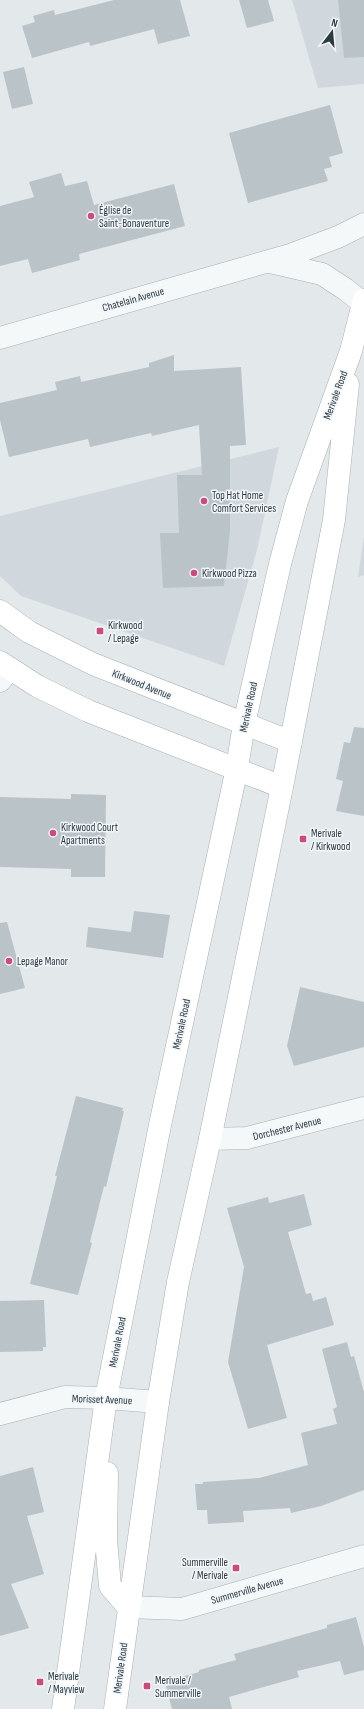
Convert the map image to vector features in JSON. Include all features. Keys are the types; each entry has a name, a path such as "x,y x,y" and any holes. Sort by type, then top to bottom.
{"main road":[{"name":"Merivale Road","path":"63,1709 106,1398 160,1125 237,768 244,724 280,564 297,502 351,351 364,302"},
{"name":"Merivale Road","path":"115,1709 128,1607 158,1402 178,1282 210,1139 282,787 334,520 351,351"},
{"name":"Kirkwood Avenue","path":"0,611 29,632 93,664 291,742"},
{"path":"3,671 88,711 237,768 282,787"},
{"path":"106,1398 108,1485 106,1540 110,1586 128,1607"}],"street":[{"name":"Chatelain Avenue","path":"0,338 290,255 338,237 364,224"},
{"name":"Chatelain Avenue","path":"267,261 322,274 364,302"},
{"name":"Dorchester Avenue","path":"210,1139 246,1138 364,1108"},
{"name":"Morisset Avenue","path":"0,1414 65,1397 106,1398 158,1402"},
{"name":"Summerville Avenue","path":"128,1607 182,1609 364,1556"}],"shaded area":[{"path":"292,0 364,0 364,84 318,88"},
{"path":"279,447 257,550 224,666 21,596 0,576 0,516"},
{"path":"364,536 364,575 358,577"}],"building":[{"path":"114,0 180,0 190,36 158,44 154,29 90,46 89,42 32,58 22,26 35,22 33,16 54,10 55,15"},
{"path":"239,0 268,0 274,21 247,28"},
{"path":"338,0 364,0 364,57 344,58"},
{"path":"24,67 33,104 12,109 3,72"},
{"path":"330,105 343,153 329,157 332,167 324,169 328,181 248,203 229,133"},
{"name":"Église de Saint-Bonaventure","path":"61,173 65,186 87,181 94,205 174,184 185,226 79,254 80,260 32,273 28,259 0,266 0,206 34,197 29,182"},
{"path":"174,355 174,371 241,367 246,445 230,446 230,530 224,586 163,588 160,533 179,533 177,475 202,475 199,425 152,436 151,433 90,447 88,439 9,457 0,420 0,403 57,390 55,382 80,376 81,382 149,367 149,363"},
{"path":"354,727 364,728 364,816 336,811 343,781 336,779 344,742 350,743"},
{"name":"Kirkwood Court Apartments","path":"71,794 106,795 105,877 71,877 71,869 0,867 0,797 71,799"},
{"path":"134,911 170,915 163,958 86,947 88,927 131,932"},
{"name":"Lepage Manor","path":"7,922 25,988 0,994 0,923"},
{"path":"300,987 364,1002 364,1047 294,1066 287,1046"},
{"path":"76,1096 123,1108 122,1111 124,1111 106,1187 104,1186 90,1242 92,1243 78,1295 30,1284 57,1176 55,1176"},
{"path":"304,1194 312,1225 288,1232 306,1294 311,1293 313,1301 326,1297 334,1325 267,1345 287,1418 248,1429 228,1362 244,1267 227,1208 268,1197 269,1203"},
{"path":"44,1300 46,1347 43,1347 43,1351 0,1352 0,1301"},
{"path":"347,1342 351,1357 354,1356 364,1392 364,1490 321,1506 291,1513 290,1508 243,1511 244,1522 208,1524 207,1510 197,1510 195,1484 203,1484 203,1482 259,1478 308,1465 301,1433 337,1424 333,1409 337,1407 322,1349"},
{"path":"33,1467 44,1512 27,1516 44,1574 11,1584 29,1628 0,1636 0,1476"},
{"path":"356,1617 364,1647 364,1670 344,1675 340,1661 297,1671 299,1677 229,1697 232,1709 172,1709 166,1686 175,1683 174,1679 199,1672 199,1670 236,1660 234,1654 327,1628 327,1625"}],"place":[{"name":"Église de Saint-Bonaventure","path":"91,216"},
{"name":"Top Hat Home Comfort Services","path":"204,501"},
{"name":"Kirkwood Pizza","path":"194,573"},
{"name":"Kirkwood / Lepage","path":"100,631"},
{"name":"Kirkwood Court Apartments","path":"53,833"},
{"name":"Merivale / Kirkwood","path":"303,839"},
{"name":"Lepage Manor","path":"9,961"},
{"name":"Summerville / Merivale","path":"236,1568"},
{"name":"Merivale / Mayview","path":"40,1682"},
{"name":"Merivale / Summerville","path":"147,1686"}]}
